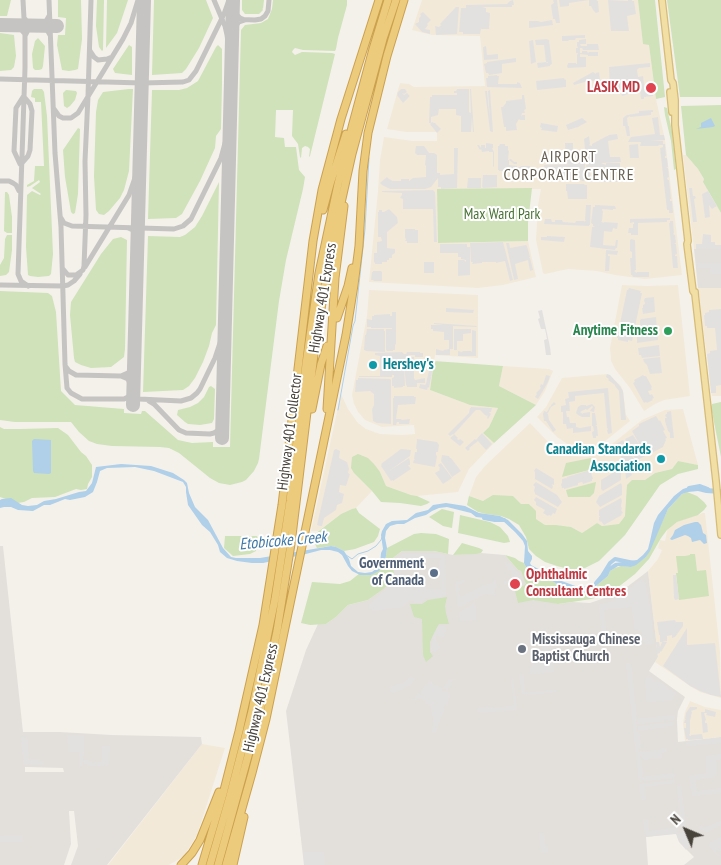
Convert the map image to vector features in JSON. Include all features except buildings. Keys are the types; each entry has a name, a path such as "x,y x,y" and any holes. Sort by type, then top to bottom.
{"highway":[{"name":"Highway 401 Collector","path":"202,865 250,688 263,626 280,568 284,545 313,241 322,190 341,119 380,0"},
{"name":"Highway 401 Express","path":"284,545 319,273 343,161 388,0"},
{"name":"Highway 401 Express","path":"210,865 252,711 271,622 304,444 306,414 322,297 334,230 348,168 383,40 396,0"},
{"name":"Highway 401 Collector","path":"226,865 268,710 346,335 354,285 362,210 361,193 365,151 374,104 404,0"},
{"path":"308,295 322,215 330,184 348,126 356,110"},
{"path":"320,459 329,387 339,242 356,140"},
{"path":"337,318 352,270 361,193"},
{"path":"304,444 309,428 321,364 327,346"},
{"name":"Highway 401 Express","path":"218,865 259,716 277,631 280,568"},
{"path":"233,865 252,773"},
{"path":"181,865 200,840 219,793 225,784"}],"main road":[{"path":"662,0 671,80 669,85 696,292 721,535"}],"shaded area":[{"path":"422,0 638,0 643,43 649,45 656,99 665,140 682,275 645,279 597,271 568,269 545,274 543,273 536,240 541,189 437,189 438,243 528,241 536,277 503,285 478,288 369,282 380,160 384,137 413,141 437,141 437,132 406,132 387,129 400,83 409,84 414,87 485,86 480,36 432,35 412,30"},
{"path":"513,0 514,5 512,7 482,7 486,8 486,12 490,13 489,29 481,29 480,34 463,34 463,32 459,32 461,8 466,8 466,5 507,4"},
{"path":"553,0 557,0 560,23 556,23 555,19 553,19 551,5 554,3"},
{"path":"559,0 589,0 569,3 569,6 560,7"},
{"path":"589,0 598,1 599,12 596,13 589,6"},
{"path":"608,0 634,1 636,14 627,16 629,31 611,31"},
{"path":"456,7 459,7 457,34 436,35 435,26 439,27"},
{"path":"423,12 431,20 425,29 430,30 430,34 422,32 415,24 419,22 420,14"},
{"path":"552,20 553,25 529,28 529,21 541,22"},
{"path":"585,35 585,38 562,41 562,36"},
{"path":"586,39 586,44 580,44 581,46 598,44 599,50 583,50 580,48 580,53 582,51 587,51 588,53 598,52 598,56 580,54 580,57 586,57 586,67 568,68 568,63 577,64 577,42"},
{"path":"533,40 536,62 531,64 529,41"},
{"path":"535,40 549,40 552,64 538,68 537,63 546,62 544,45 536,45"},
{"path":"486,46 487,55 498,54 498,59 484,60 483,47"},
{"path":"516,58 516,62 502,64 502,73 489,75 486,73 484,64 487,62"},
{"path":"650,63 650,67 637,70 638,77 643,76 645,92 653,91 653,96 641,99 640,90 638,89 638,91 622,96 620,90 610,93 609,67"},
{"path":"593,72 596,74 599,72 600,80 574,85 573,83"},
{"path":"499,76 498,84 517,84 517,82 520,83 522,88 487,87 486,78"},
{"path":"566,79 566,87 537,90 536,81"},
{"path":"401,89 405,89 407,92 402,93 404,95 407,93 410,96 403,103 397,95"},
{"path":"457,89 469,89 469,112 471,113 471,89 474,132 472,118 471,132 461,132 461,116 456,115 456,109 439,109 438,115 431,117 431,123 429,123 430,97 432,95 457,95 454,91"},
{"path":"490,90 493,132 490,131 485,91 487,91 490,121 488,91"},
{"path":"522,95 524,95 526,109 521,117 525,115 525,120 519,119 516,124 517,130 506,131 501,107 503,107 506,101 522,99"},
{"path":"653,110 651,115 630,116 627,118 630,136 627,136 625,126 623,126 623,118 627,115 639,113 639,111"},
{"path":"658,117 660,135 664,135 665,140 650,141 663,141 663,144 665,144 665,158 667,158 668,167 666,167 668,168 669,177 667,178 669,180 670,201 672,201 673,213 669,213 669,210 667,210 660,148 663,145 640,146 641,142 628,142 631,137 655,134 652,118"},
{"path":"582,118 587,122 568,130 566,125"},
{"path":"432,122 441,129 437,133 430,124"},
{"path":"541,123 558,126 557,132 541,130"},
{"path":"617,134 618,139 608,141 610,157 620,157 621,162 601,163 606,165 606,163 620,163 620,168 590,167 590,179 617,181 617,178 621,178 621,182 588,182 586,165 589,163 586,160 584,139 589,136 589,145 592,146 592,144 609,135"},
{"path":"486,143 493,144 494,166 493,167 493,152 482,152 477,145 481,148 481,145 485,145 486,148"},
{"path":"565,143 573,143 574,159 584,159 585,181 544,180 544,165 574,164 567,164 568,162 566,162"},
{"path":"500,144 508,146 508,160 511,159 517,162 517,164 514,164 509,160 509,165 517,167 530,166 530,171 499,171 498,146"},
{"path":"638,144 639,158 630,158 629,145"},
{"path":"416,146 424,146 429,153 437,155 437,173 440,173 440,175 454,174 454,148 458,148 457,188 441,189 441,187 438,187 438,178 431,187 425,189 390,189 380,183 387,177 393,181 409,179 409,181 413,178 426,177 426,155 417,155 415,153"},
{"path":"683,155 686,155 698,169 704,179 703,182 721,213 721,249 694,249"},
{"path":"483,175 497,175 497,187 483,188"},
{"path":"468,178 481,178 481,188 467,188"},
{"path":"566,184 587,185 587,199 568,199"},
{"path":"689,188 692,188 693,196 696,198 694,199 697,222 693,222"},
{"path":"433,190 435,192 437,242 434,242 433,209 403,209 403,199 400,198 402,193 382,192"},
{"path":"708,191 717,206 712,209 709,205 710,217 705,218 702,194"},
{"path":"586,205 591,205 589,226 544,224 545,219 551,219 552,222 562,220 563,222 584,222 586,220"},
{"path":"595,205 615,206 616,209 613,210 602,209 601,221 603,223 618,223 617,229 613,228 612,232 604,231 603,245 615,246 616,240 618,240 615,250 590,247 592,227 595,227 591,223 593,207"},
{"path":"389,209 397,217 398,223 387,232 387,248 395,249 395,253 387,262 375,264 374,253 377,253 377,242 382,241 381,237 378,237 378,212 379,210 384,212"},
{"path":"670,218 667,222 638,223 638,235 628,233 629,228 633,228 634,224 634,222 630,223 630,219"},
{"path":"670,221 673,221 673,234 675,235 676,243 674,244 676,244 677,254 675,256 677,256 678,268 673,268"},
{"path":"405,229 418,230 418,243 407,243 405,241"},
{"path":"703,234 711,235 711,242 715,242 715,245 721,245 721,249 696,249 696,244 702,244"},
{"path":"541,237 565,237 564,242 541,240"},
{"path":"631,239 635,240 636,270 634,271 637,273 649,272 649,277 633,277 631,275"},
{"path":"503,242 513,280 510,281 505,261 472,264 473,262 471,262 470,243"},
{"path":"506,243 509,243 510,248 527,246 533,270 530,271 528,260 515,264 518,279 514,280"},
{"path":"440,244 467,244 467,247 470,247 470,275 458,276 458,260 466,262 466,260 458,257 458,253 440,253"},
{"path":"694,249 721,249 721,288 698,288"},
{"path":"606,250 618,251 617,255 608,254 610,256 609,271 605,271"},
{"path":"424,262 434,262 434,273 424,273"},
{"path":"698,263 721,263 721,274 711,274 710,268 698,268"},
{"path":"373,271 382,272 382,281 371,280"},
{"path":"622,285 678,285 690,396 664,400 644,411 630,388 615,369 611,361 610,348"},
{"path":"629,288 641,291 640,293 642,293 632,341 628,340 628,342 618,340 617,338"},
{"path":"698,288 721,288 721,396 712,396"},
{"path":"369,290 478,295 478,358 435,355 430,390 470,405 498,408 489,427 483,433 494,443 469,469 458,492 411,495 386,486 380,472 354,473 372,491 356,508 341,514 318,531 311,531 341,394 348,409 358,423 366,429 380,434 415,434 414,425 382,427 365,420 354,404 352,395 367,316"},
{"path":"654,297 655,312 643,314 642,308 645,304 645,298"},
{"path":"446,308 474,310 473,313 446,312"},
{"path":"721,309 721,385 716,386 716,393 711,393 707,354 710,351 717,350 715,328 707,328 705,326 704,315 709,310"},
{"path":"542,310 551,355 546,355 544,340 547,339 545,329 541,329 538,319 540,318 538,311"},
{"path":"392,312 396,312 396,344 395,350 387,351 386,329 392,328 367,327 367,319 372,320 374,315 390,314 392,316"},
{"path":"656,317 657,329 639,331 641,319"},
{"path":"434,323 477,326 453,326 453,349 450,349 450,355 436,355 436,349 443,351 449,349 449,340 444,340 444,332 431,329 431,325 443,325"},
{"path":"367,329 384,329 385,352 364,350"},
{"path":"454,329 471,329 471,333 463,334 463,341 457,341 457,350 454,350"},
{"path":"472,330 476,331 476,356 458,356 458,351 472,351"},
{"path":"657,330 658,340 637,343 638,332"},
{"path":"659,345 660,356 642,358 639,355 638,348"},
{"path":"402,352 404,354 407,352 423,353 423,357 408,355 409,357 414,357 415,380 425,378 425,383 417,383 417,387 407,387 404,363 405,386 403,387 394,388 392,386 394,375 392,377 359,377 380,376 380,356 375,355 375,353"},
{"path":"660,357 662,373 650,374 643,359"},
{"path":"429,362 434,363 427,390 419,388 420,384 426,384 430,366"},
{"path":"503,366 549,369 553,371 545,391 536,405 499,386"},
{"path":"607,374 621,386 626,415 630,421 604,442 593,447 572,447 557,437 537,417 546,407 562,378"},
{"path":"607,374 623,391 626,420 621,420 619,391 608,380"},
{"path":"546,375 550,376 538,399 535,397 536,393 541,388 541,384 543,385"},
{"path":"643,375 646,376 652,387 652,390 648,391 654,398 647,403 644,403 633,383 635,382 634,380"},
{"path":"358,378 391,380 391,424 373,421 374,394 370,391 355,392 356,380"},
{"path":"608,388 612,433 608,434 607,430 604,393 575,396 575,401 569,402 570,411 566,411 570,423 576,423 576,427 580,428 591,426 591,431 573,433 573,428 567,429 566,424 563,424 561,406 566,405 565,399 569,398 568,392"},
{"path":"394,396 416,397 415,404 398,405 396,419 410,419 409,424 399,424 397,422 396,425 393,425"},
{"path":"592,404 595,407 594,412 590,411 592,406 580,412 583,414 590,412 590,417 582,417 576,413 581,405"},
{"path":"471,407 492,408 491,412 489,412 491,414 488,419 488,415 485,415 480,410 476,410 473,413 454,434 457,439 464,442 460,446 450,438 453,434 450,436 448,434 469,413"},
{"path":"551,407 547,413 549,420 556,430 553,432 546,421 544,421 543,414 544,411 547,412"},
{"path":"683,409 698,465 678,461 672,469 655,473 645,480 640,480 625,516 619,524 602,526 597,523 582,533 571,527 545,525 536,519 530,504 521,504 513,496 483,501 469,496 476,477 485,466 530,423 551,445 569,456 588,457 607,448 642,420 665,410"},
{"path":"671,411 674,438 670,438 665,421 667,412"},
{"path":"592,413 595,413 597,425 595,426 597,426 598,436 596,438 593,438 592,432 594,431"},
{"path":"656,416 665,430 663,431 667,438 663,447 650,454 644,453 645,456 636,461 625,439 633,435 641,447 632,431 639,424"},
{"path":"482,433 492,444 486,450 478,441 468,451 465,448"},
{"path":"417,439 437,442 439,445 438,452 436,452 435,467 413,463 415,452 417,452"},
{"path":"623,440 636,463 629,467 632,475 626,479 626,462 614,448 614,445"},
{"path":"401,449 411,450 410,456 389,471 409,458 410,465 408,465 411,469 391,481 381,464"},
{"path":"334,450 340,451 339,458 347,462 348,473 350,474 346,486 340,485 339,492 344,494 342,503 337,505 336,510 324,518 322,526 320,526 317,525"},
{"path":"442,455 449,456 461,471 452,477 441,461"},
{"path":"441,463 452,478 443,484 435,473 440,470 438,465"},
{"path":"536,468 554,479 552,489 535,479 534,471"},
{"path":"621,468 621,480 603,491 601,489 601,480"},
{"path":"590,470 592,481 562,488 562,479"},
{"path":"536,482 557,495 562,502 558,507 535,494 535,487 533,485"},
{"path":"621,483 622,495 600,507 596,502 599,496"},
{"path":"536,497 557,509 555,514 553,513 551,516 548,516 543,513 545,510 536,505 534,500"},
{"path":"621,498 622,515 604,525 599,520 601,516 599,516 599,510"},
{"path":"705,513 720,652 721,698 700,692 655,662 658,657 648,571 658,559 662,550 658,548 660,540 665,541 668,526"},
{"path":"0,546 3,546 23,732 201,737 202,744 107,865 71,865 78,846 74,811 69,811 71,844 64,865 0,865","holes":["25,767 63,768 64,772 25,772"]},
{"path":"402,551 434,551 453,555 481,553 505,555 521,571 534,597 558,604 572,602 590,603 619,593 648,571 658,657 649,671 685,697 678,711 678,742 721,737 721,865 684,865 694,857 679,842 676,834 646,837 648,865 304,865 286,711 306,650 318,624 326,624 348,605 368,600 391,583 394,575 393,558"},
{"path":"403,554 443,554 445,556 446,596 429,599 428,597 421,603 414,603 414,601 410,600 403,607 372,611 372,609 369,609 369,604 396,580 394,560","holes":["404,558 441,558 439,560 441,590 426,589 426,585 417,585 416,590 413,590 413,585 399,586 401,561 399,560"]},
{"path":"504,562 511,564 522,578 504,585 504,582 513,578 511,570 509,571"},
{"path":"673,575 676,575 679,599 675,600 674,598"},
{"path":"642,579 645,582 650,608 654,644 645,645 642,630 635,629 631,603 629,604 631,604 631,607 604,610 607,639 602,640 599,605 611,602 626,590 630,594 627,590"},
{"path":"465,580 458,586 460,590 458,592 461,597 482,586 493,583 493,580 495,580 497,587 495,588 495,595 485,594 458,608 455,582"},
{"path":"475,601 476,620 460,621 459,612"},
{"path":"675,620 676,622 683,622 683,626 675,637 672,638 672,635 667,636 667,641 660,642 657,622"},
{"path":"438,626 445,626 445,636 441,638 438,635 435,637 440,648 435,652 434,650 431,652 433,637"},
{"path":"687,628 687,645 715,643 721,697 690,686 663,666"},
{"path":"656,642 659,642 660,647 662,642 667,642 661,652 657,654"},
{"path":"551,644 554,672 530,674 533,659 543,658 542,645"},
{"path":"626,664 631,664 637,731 639,732 641,749 639,749 639,752 667,748 667,752 662,753 662,758 643,760 640,756 643,775 641,777 674,773 675,778 639,781"},
{"path":"519,674 523,674 525,693 556,690 556,692 522,694"},
{"path":"649,675 676,694 673,700 647,702 645,678"},
{"path":"411,676 415,679 411,685 391,693 390,687 404,683"},
{"path":"511,678 513,678 517,710 478,713 477,708 512,706 514,704"},
{"path":"449,679 453,680 447,691 450,694 447,706 443,707 445,709 436,733 431,732 435,724 433,723 432,705 425,703 420,698 415,698 418,693 442,706 421,694 421,691 429,680 433,682 432,684 443,688"},
{"path":"690,701 705,707 721,710 721,737 685,741 683,723"},
{"path":"690,707 697,707 697,709 691,711 689,735 702,734 703,739 686,739 684,728 686,728 686,723 684,723 686,713"},
{"path":"705,709 716,712 715,717 704,713 708,732 703,733 701,712 705,712"},
{"path":"675,715 674,720 668,721 668,719 664,719 664,721 638,724 637,719"},
{"path":"674,722 674,725 669,727 638,731 638,726"},
{"path":"67,735 84,735 83,766 79,764 79,752 69,752"},
{"path":"21,737 27,737 29,759 44,761 44,765 30,765 29,763 24,765"},
{"path":"721,738 721,743 687,746 686,741"},
{"path":"202,744 225,748 197,835 184,856 169,865 108,865"},
{"path":"102,746 110,746 109,765 87,766 87,764 84,764 84,760 91,761 92,763 102,762"},
{"path":"721,754 721,759 716,760 717,776 695,780 697,791 721,788 721,793 692,796 692,792 696,791 691,791 689,776 707,774 707,756"},
{"path":"675,780 675,783 645,787 646,799 641,800 639,784"},
{"path":"677,785 681,785 686,827 681,827"},
{"path":"648,819 649,832 679,827 679,831 677,833 647,837 643,820"},
{"path":"721,821 721,825 707,832 702,831 698,827 702,825 704,828"},
{"path":"685,831 692,842 686,850 679,841 677,834"},
{"path":"539,833 544,833 545,846 548,846 548,853 541,853"},
{"path":"23,835 23,842 0,842 0,836"},
{"path":"720,837 721,850 718,851 718,849 715,852 721,856 719,857 709,846 710,843"},
{"path":"303,852 324,852 325,865 305,865"}],"green space":[{"path":"0,0 11,0 7,16 0,16"},
{"path":"58,0 81,0 82,39 78,69 75,70 62,70 57,45 58,35 65,35 66,18 58,17"},
{"path":"97,0 104,0 102,51 99,47 96,26"},
{"path":"107,0 128,0 117,33 106,48"},
{"path":"154,0 206,0 213,18 199,48 182,73 152,75"},
{"path":"242,0 264,0 263,10 259,14 245,14 242,10"},
{"path":"273,0 347,0 347,5 335,51 295,48 292,52 295,55 302,52 335,54 309,157 310,149 305,146 302,148 300,157 298,144 292,136 293,110 276,110 275,137 284,138 285,147 296,147 299,170 305,177 286,260 259,459 254,471 242,482 230,485 219,483 179,453 169,448 97,444 89,441 71,422 15,422 0,420 0,291 48,293 52,296 56,312 61,391 75,405 124,409 124,413 141,414 142,411 145,411 178,440 192,443 213,442 213,447 230,447 241,30 245,25 261,23 268,19"},
{"path":"638,0 655,0 665,97 656,99 649,45 643,44"},
{"path":"667,0 721,0 721,97 680,97"},
{"path":"0,33 14,35 16,56 14,67 11,70 0,71"},
{"path":"38,38 45,46 42,69 35,70 33,68 32,54 35,41"},
{"path":"129,45 132,47 132,75 115,73 113,69"},
{"path":"218,45 222,49 221,129 216,136 215,148 182,214 176,218 148,219 152,90 179,90 187,88 198,81"},
{"path":"34,89 42,89 44,92 47,116 53,254 51,274 38,277 28,275 26,247 27,195 32,191 41,194 32,188 40,182 39,180 30,186 27,187 27,185 34,181 35,166 44,166 41,102 35,102 35,98 31,97"},
{"path":"133,89 129,171 120,198 104,215 99,214 96,210 94,176 98,100 103,92"},
{"path":"66,90 76,91 77,93 75,100 67,108 64,106 63,93"},
{"path":"721,105 721,213 703,182 704,179 698,169 686,155 681,106"},
{"path":"664,107 667,108 672,131 676,169 674,170 671,141"},
{"path":"78,128 80,129 78,194 75,213 73,214 71,212 65,177 63,150"},
{"path":"219,182 216,325 209,346 195,378 189,386 183,390 143,392 148,236 180,237 185,235 195,227"},
{"name":"Max Ward Park","path":"532,188 528,241 438,243 437,189"},
{"path":"5,192 9,195 12,233 4,231"},
{"path":"7,235 12,235 9,272 6,275 0,276 0,265 4,258"},
{"path":"121,237 127,240 124,357 111,367 91,368 75,362 70,315 71,302 101,254 113,239"},
{"path":"434,361 503,366 499,386 536,405 494,443 483,433 489,427 498,408 470,405 430,390"},
{"path":"211,386 215,389 214,419 212,423 188,424 177,415 178,410 198,403"},
{"path":"721,402 721,457 711,407 712,404"},
{"path":"0,427 4,429 58,428 68,435 92,465 92,477 87,489 76,489 55,497 32,498 18,503 0,497"},
{"path":"358,454 368,458 374,464 386,486 430,502 421,506 381,502 351,468 352,457"},
{"path":"591,458 593,469 562,477 566,463"},
{"path":"678,461 698,465 698,469 678,474 660,485 625,535 599,561 585,568 572,570 545,562 529,549 526,537 519,525 501,516 478,512 467,505 469,496 483,501 493,495 513,496 521,504 529,504 536,511 536,519 545,525 571,527 582,533 597,523 602,526 619,524 625,516 627,485 632,480 645,480 655,473 672,469"},
{"path":"596,482 594,493 590,497 568,497 566,490"},
{"path":"687,492 697,496 707,506 698,515 677,522 667,530 649,559 635,574 617,588 606,595 572,602 558,604 533,600 518,603 515,591 526,584 521,571 505,555 515,558 524,563 526,567 578,593 591,590 615,568 621,566 631,567 646,557 668,509 682,494"},
{"path":"356,508 359,513 380,529 374,542 344,551 331,546 317,548 311,537 341,514"},
{"path":"442,509 454,512 452,528 443,526 429,517"},
{"path":"460,515 490,522 500,527 508,536 510,542 504,543 458,533"},
{"path":"414,534 436,534 449,539 448,554 434,551 402,551 393,558 394,575 391,583 368,600 348,605 326,624 310,625 301,623 312,582 340,584 350,581 360,573 371,575 385,563 387,548"},
{"path":"225,536 257,536 256,551 250,554 233,556 224,548"},
{"path":"462,543 483,550 481,553 476,554 453,555"},
{"path":"695,554 697,571 706,570 709,596 679,600 676,556"},
{"path":"447,597 445,606 449,624 439,624 430,642 430,652 433,656 426,662 423,655 422,619 414,617 410,604 422,604 428,600"}],"water":[{"path":"711,118 715,126 696,129 701,127 701,123"},
{"path":"34,439 51,440 51,473 49,474 34,473 33,471 32,441"},
{"name":"Etobicoke Creek","path":"121,464 151,466 173,473 184,480 187,483 195,507 208,520 223,548 231,557 260,558 331,546 344,551 351,566 358,572 372,572 380,564 383,549 381,535 386,524 392,521 407,520 416,513 428,510 433,505 446,503 465,506 479,513 500,516 508,520 527,541 528,551 532,556 531,565 559,580 578,587 591,586 615,563 637,560 643,555 648,549 654,523 658,515 674,496 683,489 689,487 721,489 721,494 698,491 682,494 668,509 646,557 631,567 618,566 610,571 608,576 591,590 578,593 526,567 524,563 525,546 523,541 502,520 476,517 471,513 447,507 439,508 404,524 390,526 386,531 385,538 387,548 385,563 379,571 371,575 360,575 352,571 342,555 330,550 321,550 263,563 237,561 227,558 220,552 210,532 202,525 188,505 186,487 183,482 154,471 135,467 107,468 100,471 93,492 85,497 65,499 50,505 44,505 33,511 18,510 11,507 0,508 0,500 2,499 11,498 22,505 28,506 86,491 92,483 96,467"},
{"path":"695,522 701,525 703,533 706,535 707,543 704,544 700,540 692,542 691,538 685,535 670,539 675,530"}],"waterway":[{"path":"338,410 355,321 365,229 369,158"},
{"name":"Etobicoke Creek","path":"689,488 700,486 708,489"},
{"name":"Etobicoke Creek","path":"484,518 504,520"},
{"path":"346,555 352,559 358,554 376,546 382,537"},
{"name":"Etobicoke Creek","path":"596,583 615,559 634,563"},
{"name":"Etobicoke Creek","path":"533,570 549,578"}],"taxiway":[{"path":"23,0 25,68 18,274 21,281 28,286"},
{"path":"49,0 67,388 71,393 82,399 124,399 130,396 134,388"},
{"path":"63,269 68,275 76,275 83,270 84,266 86,215 85,161 91,0"},
{"path":"54,109 63,118 71,118 78,113 123,39 131,23 138,0"},
{"path":"142,0 143,24"},
{"path":"214,0 225,26 232,72"},
{"path":"0,79 142,83 183,82 189,80 196,71 229,0"},
{"path":"233,50 234,28 239,22 245,20 235,13 234,0"},
{"path":"229,19 261,19 268,11 269,0"},
{"path":"49,16 45,23 39,26 46,28 50,35"},
{"path":"25,19 28,23 36,26 28,30 25,36"},
{"path":"12,25 20,28 24,33"},
{"path":"90,51 98,60 112,57"},
{"path":"20,164 14,151 16,108 23,97"},
{"path":"21,164 28,156 30,150 32,111 30,104 24,97"},
{"path":"61,218 64,223 72,226 174,229 183,226 191,219 221,158 231,115"},
{"path":"85,267 129,195 140,158"},
{"path":"0,181 13,183 19,191"},
{"path":"128,228 133,230 138,238"},
{"path":"0,285 63,286 74,281 80,274"},
{"path":"121,376 128,379 131,393 139,399 181,401 191,398 200,389 215,358 223,334 225,320"},
{"path":"66,367 76,375 121,376 130,372 134,365"},
{"path":"149,401 179,430 186,433 214,433 219,430 222,420"}],"runway":[{"path":"133,405 144,0"},
{"path":"222,438 233,0"},
{"path":"0,25 57,26"}],"place":[{"name":"LASIK MD","path":"651,88"},
{"name":"Anytime Fitness","path":"668,331"},
{"name":"Hershey's","path":"373,365"},
{"name":"Canadian Standards Association","path":"661,459"},
{"name":"Government of Canada","path":"434,573"},
{"name":"Ophthalmic Consultant Centres","path":"515,584"},
{"name":"Mississauga Chinese Baptist Church","path":"522,649"}],"district":[{"name":"AIRPORT CORPORATE CENTRE","path":"569,166"}]}
